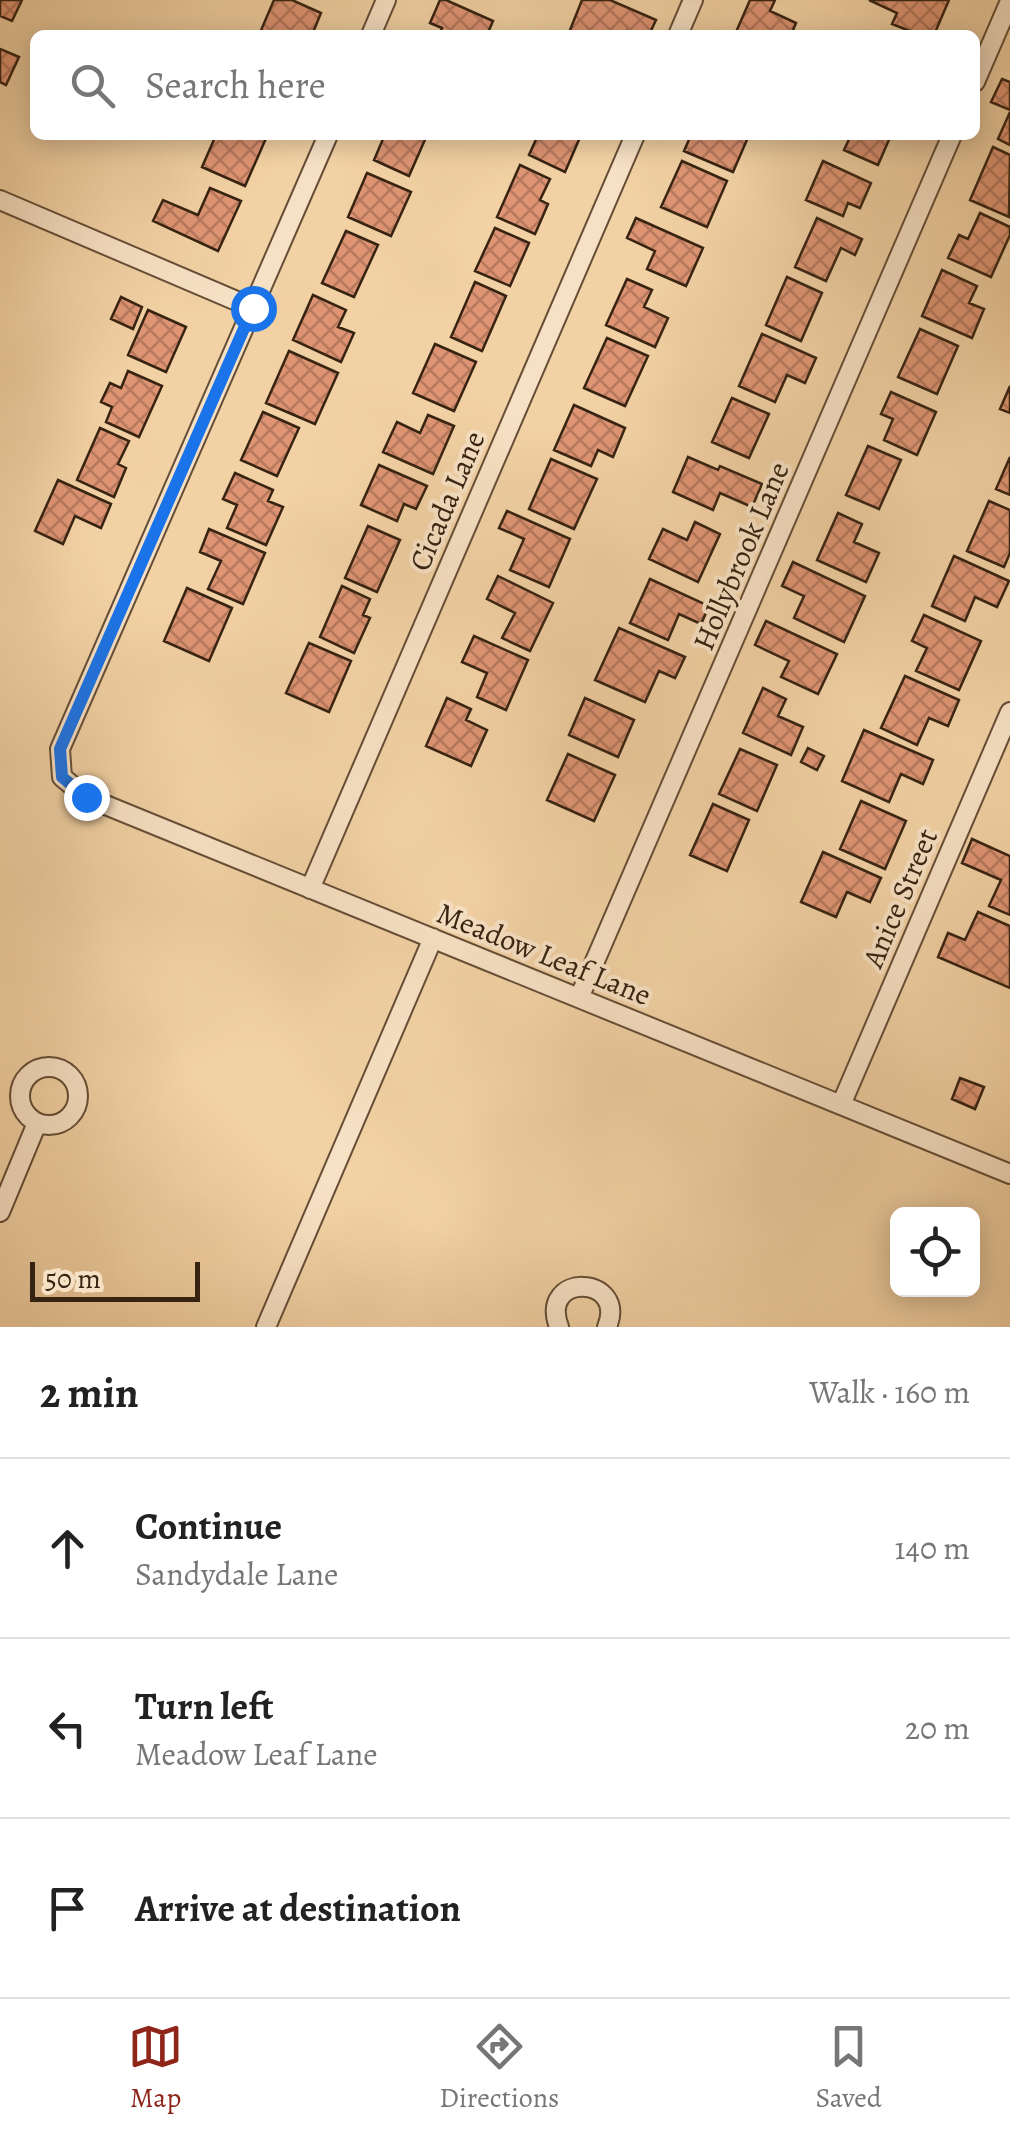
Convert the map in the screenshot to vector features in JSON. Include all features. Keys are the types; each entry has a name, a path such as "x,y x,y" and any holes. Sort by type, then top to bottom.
{"street":[{"path":"373,30 386,0"},
{"path":"680,30 693,0"},
{"path":"980,70 1010,1"},
{"path":"0,200 253,308 326,140"},
{"name":"Cicada Lane","path":"310,888 633,140"},
{"name":"Hollybrook Lane","path":"580,998 950,140"},
{"name":"Meadow Leaf Lane","path":"253,308 60,749 62,777 86,797 1010,1174"},
{"name":"Anice Street","path":"841,1105 1010,712"},
{"path":"266,1327 433,938"},
{"path":"0,1212 37,1123"},
{"path":"559,1327 555,1312 561,1296 576,1286 585,1286 608,1300 607,1327"}],"building":[{"path":"0,0 22,0 12,21 0,16"},
{"path":"274,0 292,0 321,13 314,30 261,30"},
{"path":"440,0 493,21 489,30 441,30 430,23"},
{"path":"582,0 610,0 656,20 651,30 570,30"},
{"path":"750,0 775,0 770,11 796,23 793,30 737,30"},
{"path":"869,0 949,0 936,30 907,30 892,24 897,13"},
{"path":"0,49 19,57 6,85 0,82"},
{"path":"1002,79 1010,82 1010,110 991,102"},
{"path":"1010,112 1010,145 998,139"},
{"path":"214,140 265,140 245,186 202,167"},
{"path":"383,140 425,140 409,176 374,160"},
{"path":"536,140 579,140 565,172 529,155"},
{"path":"689,140 747,140 733,172 684,151"},
{"path":"849,140 889,140 878,165 844,150"},
{"path":"993,147 1010,155 1009,217 970,200"},
{"path":"682,161 727,181 707,227 661,207"},
{"path":"823,161 871,183 860,208 848,203 843,216 806,200"},
{"path":"520,165 550,179 540,200 548,204 535,234 497,217"},
{"path":"367,173 411,192 391,236 348,217"},
{"path":"210,188 241,201 218,251 153,221 163,200 198,215"},
{"path":"980,213 1010,227 991,277 948,258 959,235 968,239"},
{"path":"636,218 703,248 686,286 647,269 655,251 627,238"},
{"path":"817,218 862,239 855,255 841,248 826,281 795,267"},
{"path":"495,228 529,243 510,286 475,271"},
{"path":"346,231 378,245 354,297 322,283"},
{"path":"942,270 977,286 969,303 984,309 972,338 922,316"},
{"path":"787,277 822,293 801,341 766,325"},
{"path":"627,279 652,290 644,307 668,318 655,347 606,325"},
{"path":"475,282 506,296 482,351 451,337"},
{"path":"313,295 346,310 338,327 354,333 341,362 293,340"},
{"path":"121,297 142,307 133,329 111,319"},
{"path":"148,310 186,327 166,372 128,355"},
{"path":"920,329 958,346 937,394 898,377"},
{"path":"762,334 816,358 805,383 787,375 775,402 739,386"},
{"path":"607,338 648,356 625,406 584,388"},
{"path":"435,344 476,362 454,411 413,393"},
{"path":"289,351 338,373 315,424 266,403"},
{"path":"128,371 162,386 139,437 106,422 112,407 101,402 110,383 121,388"},
{"path":"1010,386 1010,413 1000,409"},
{"path":"891,392 936,412 917,455 884,440 893,419 881,414"},
{"path":"732,398 769,414 749,458 712,442"},
{"path":"574,405 625,428 613,457 598,450 591,466 554,450"},
{"path":"263,412 299,428 277,476 241,460"},
{"path":"428,415 454,426 433,474 383,452 397,422 420,433"},
{"path":"100,428 129,441 118,464 126,468 114,497 77,480"},
{"path":"868,446 901,460 879,509 846,495"},
{"path":"688,457 762,484 752,507 720,493 713,510 673,492"},
{"path":"1010,457 1010,495 996,489"},
{"path":"551,459 597,479 574,529 529,509"},
{"path":"379,465 427,486 416,509 404,504 397,521 361,505"},
{"path":"235,473 273,490 268,501 283,507 266,545 227,528 237,505 223,499"},
{"path":"58,480 111,504 101,528 75,516 63,544 35,531"},
{"path":"989,501 1010,510 1010,553 1004,567 967,551"},
{"path":"507,511 570,539 549,587 510,570 524,539 499,528"},
{"path":"838,513 862,524 854,542 879,553 866,582 817,560"},
{"path":"695,522 720,534 698,582 649,559 663,529 687,540"},
{"path":"368,526 400,540 377,592 345,578"},
{"path":"209,529 265,553 243,604 208,589 221,561 200,552"},
{"path":"954,556 1009,581 997,607 975,597 965,621 932,606"},
{"path":"793,562 865,596 844,642 794,618 804,596 782,586"},
{"path":"498,576 553,603 530,651 502,638 515,613 487,599"},
{"path":"650,579 709,606 701,624 679,614 668,640 630,623"},
{"path":"342,586 370,599 363,615 370,618 354,653 320,637"},
{"path":"187,588 232,608 209,661 164,641"},
{"path":"924,615 981,641 959,690 916,671 927,648 912,641"},
{"path":"766,621 837,654 818,694 781,677 789,661 755,645"},
{"path":"619,628 685,657 675,678 659,671 645,702 595,680"},
{"path":"474,636 528,660 506,710 477,697 487,673 462,662"},
{"path":"309,643 351,661 329,712 286,693"},
{"path":"905,676 959,700 948,726 929,718 917,745 881,728"},
{"path":"763,688 786,699 778,716 803,727 791,755 743,733"},
{"path":"447,698 471,709 466,720 487,730 471,766 426,746"},
{"path":"585,698 634,720 618,757 569,735"},
{"path":"864,730 933,760 923,784 901,774 889,802 842,781"},
{"path":"808,748 824,756 817,770 801,762"},
{"path":"740,749 777,765 757,811 719,794"},
{"path":"568,754 615,775 594,821 547,800"},
{"path":"861,801 906,821 885,869 840,849"},
{"path":"713,804 749,820 727,871 690,855"},
{"path":"972,839 1010,856 1010,915 989,906 1001,880 962,863"},
{"path":"823,852 881,878 870,902 847,892 836,917 801,902"},
{"path":"978,912 1010,926 1010,988 938,957 948,933 965,940"},
{"path":"960,1078 984,1087 975,1109 952,1099"}],"route":[{"path":"86,797 62,777 60,749 253,308"}]}
